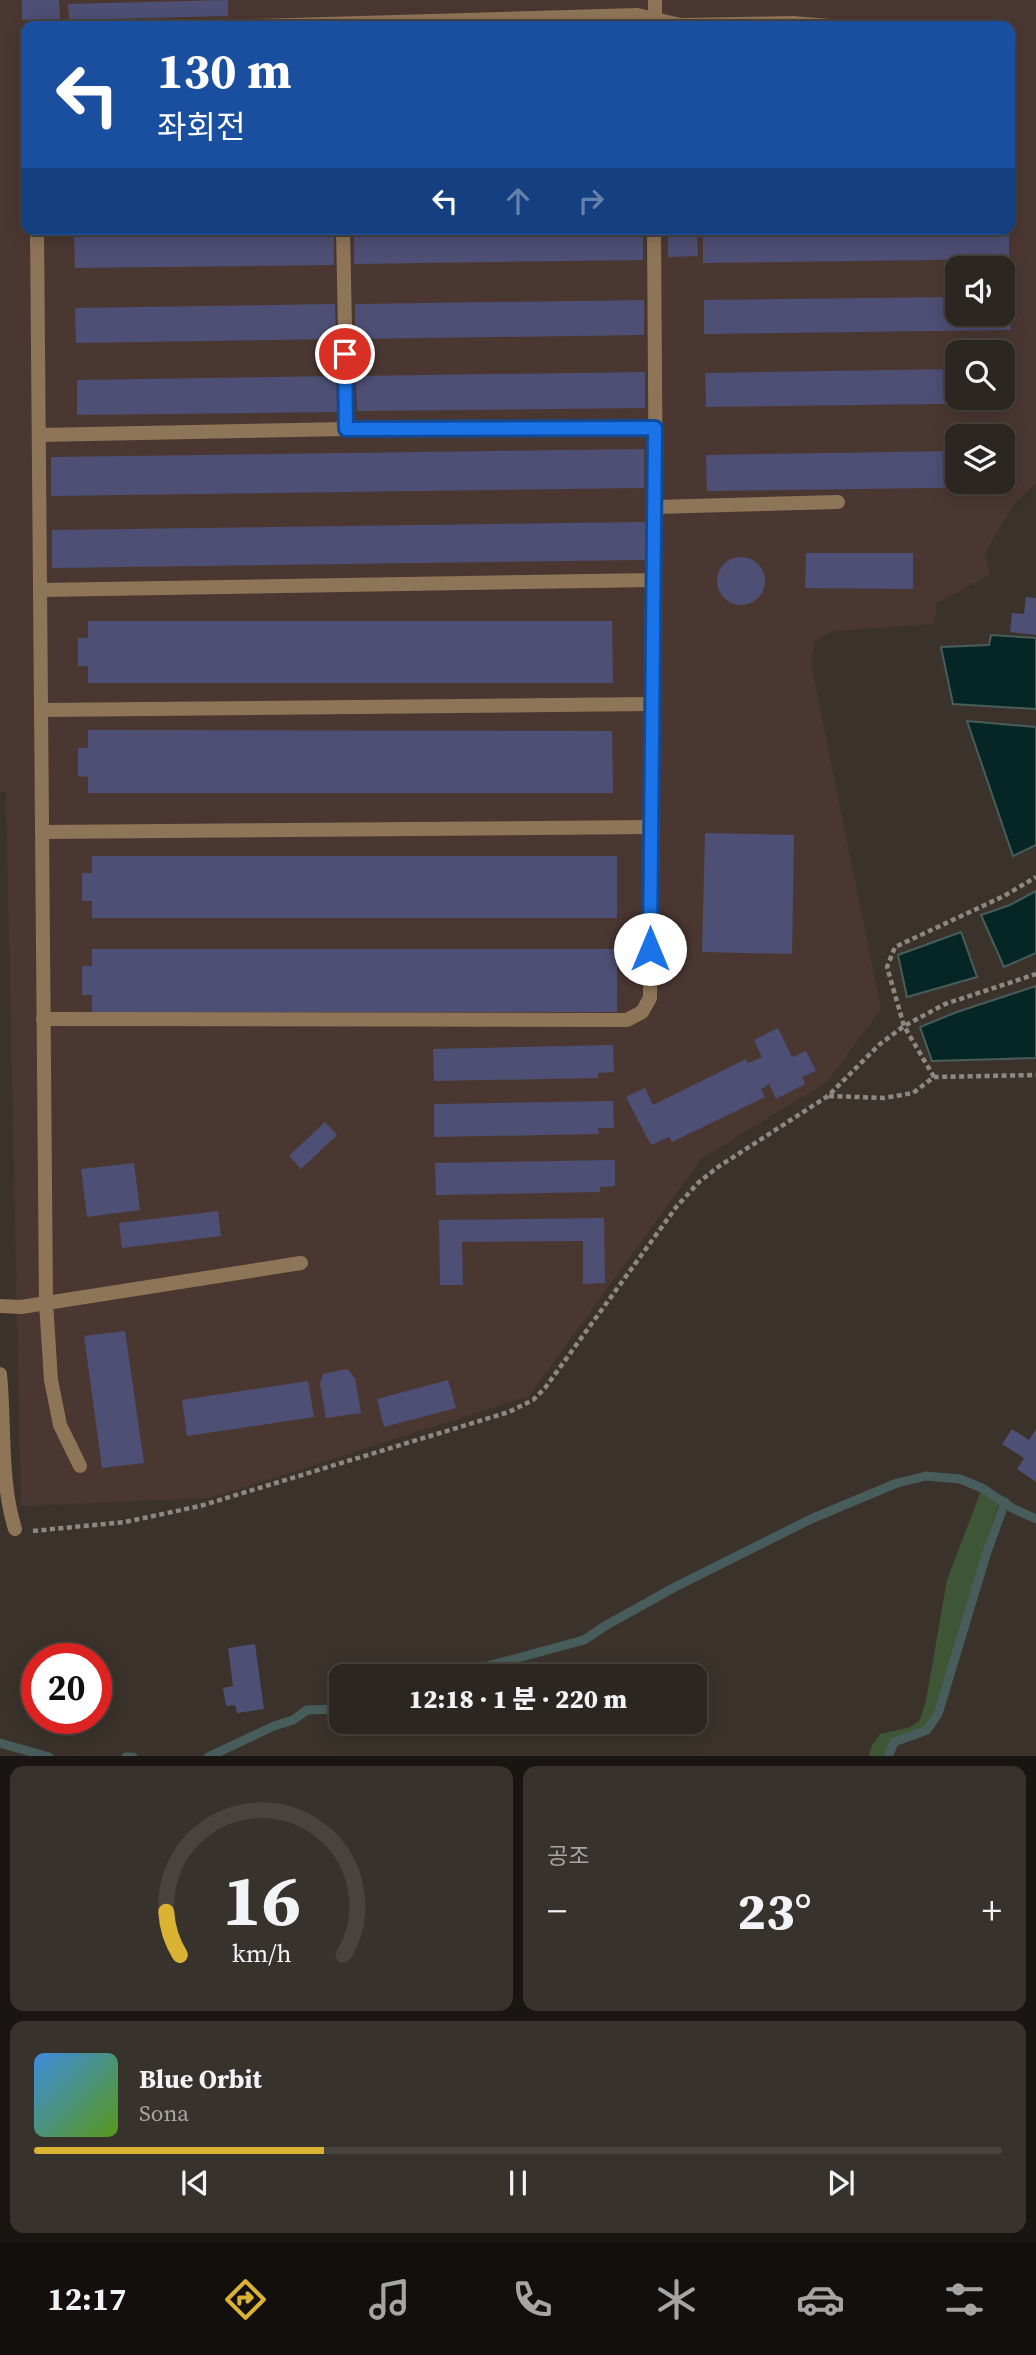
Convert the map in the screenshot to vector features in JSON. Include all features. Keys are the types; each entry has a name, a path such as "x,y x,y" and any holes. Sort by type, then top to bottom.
{"street":[{"path":"655,0 655,21"},
{"path":"428,21 637,15 650,21"},
{"path":"37,235 46,1303 51,1380 60,1425 80,1466"},
{"path":"343,235 346,429"},
{"path":"43,1019 627,1020 642,1012 649,998 655,507 654,235"},
{"path":"39,435 346,429 655,428"},
{"path":"655,507 838,502"},
{"path":"40,590 653,580"},
{"path":"41,710 652,704"},
{"path":"42,832 651,827"},
{"path":"0,1307 21,1307 301,1264"},
{"path":"0,1374 1,1484 8,1516 15,1529"}],"path":[{"path":"934,1077 904,1026 887,967 895,947 1004,896 1036,877"},
{"path":"15,1529 38,1532 125,1522 200,1506 509,1412 533,1400 545,1388 677,1206 699,1182 828,1096 880,1044 904,1026 945,1004 1036,974"},
{"path":"828,1096 884,1097 913,1093 934,1077 1036,1075"}],"shaded area":[{"path":"0,0 1036,0 1036,483 1015,503 985,552 989,575 937,603 934,624 833,631 814,642 811,664 881,1009 827,1082 702,1158 529,1396 210,1498 21,1506 6,792 0,791"}],"green space":[{"path":"981,1491 999,1503 935,1711 925,1727 892,1740 883,1756 869,1756 872,1745 880,1734 911,1727 920,1720 926,1700 947,1580"}],"water":[{"path":"991,635 1036,638 1036,709 953,704 941,647 989,645"},
{"path":"967,721 1036,727 1036,845 1013,856"},
{"path":"1036,891 1036,953 1004,967 981,915 1010,905"},
{"path":"961,932 977,977 907,997 898,955"},
{"path":"1036,986 1036,1058 932,1061 920,1027"}],"building":[{"path":"22,0 59,0 60,19 22,20"},
{"path":"228,0 228,16 69,20 68,4"},
{"path":"74,235 334,235 334,265 75,268"},
{"path":"354,235 643,235 643,260 354,264"},
{"path":"668,235 697,235 698,256 668,257"},
{"path":"703,235 1009,235 1009,256 945,256 945,260 703,263"},
{"path":"945,297 945,326 1011,326 1011,330 704,334 704,300"},
{"path":"644,300 644,335 355,339 355,304"},
{"path":"335,304 336,339 76,343 75,308"},
{"path":"945,369 945,404 706,407 705,373"},
{"path":"645,372 645,408 357,411 356,376"},
{"path":"336,376 337,412 77,415 77,380"},
{"path":"644,449 644,488 51,496 51,457"},
{"path":"945,451 945,488 707,491 706,455"},
{"path":"645,522 645,560 52,568 52,530"},
{"path":"806,553 913,553 913,589 805,588"},
{"path":"741,557 750,558 758,564 764,572 764,590 758,598 750,604 741,605 732,604 724,598 718,590 717,581 718,572 724,564 732,558"},
{"path":"1026,597 1036,598 1036,635 1010,632 1012,613 1024,614"},
{"path":"88,621 612,621 613,683 88,683 88,666 78,666 78,638 88,638"},
{"path":"88,730 612,731 613,793 88,793 88,777 78,776 78,748 88,748"},
{"path":"705,833 794,835 792,954 702,952"},
{"path":"92,856 617,856 617,918 92,918 92,901 82,901 82,873 92,873"},
{"path":"92,949 617,949 617,1012 92,1012 92,995 82,995 82,966 92,966"},
{"path":"778,1028 792,1057 806,1051 816,1071 802,1077 805,1084 776,1099 769,1084 761,1089 765,1097 672,1142 669,1137 651,1145 626,1097 645,1088 653,1105 746,1059 748,1063 762,1057 754,1040"},
{"path":"613,1045 614,1072 598,1073 598,1078 434,1081 433,1049"},
{"path":"613,1101 614,1128 598,1128 599,1134 434,1137 434,1104"},
{"path":"325,1122 337,1135 301,1169 289,1156"},
{"path":"615,1160 615,1186 600,1187 600,1192 436,1195 435,1163"},
{"path":"134,1163 140,1210 87,1217 81,1169"},
{"path":"218,1211 221,1236 122,1248 119,1223"},
{"path":"604,1218 605,1283 583,1284 583,1241 462,1242 463,1285 440,1285 439,1220"},
{"path":"125,1331 144,1463 102,1468 84,1336"},
{"path":"347,1369 355,1378 361,1413 326,1418 320,1384 323,1374"},
{"path":"448,1380 456,1408 384,1427 377,1399"},
{"path":"308,1381 314,1417 187,1436 182,1400"},
{"path":"1012,1429 1029,1440 1036,1429 1036,1482 1017,1469 1024,1458 1002,1444"},
{"path":"255,1644 264,1709 237,1713 235,1705 226,1706 223,1688 233,1686 228,1648"}],"waterway":[{"path":"495,1664 584,1640 675,1587 811,1519 897,1483 926,1476 960,1479 982,1488 1012,1508 1036,1519"},
{"path":"888,1756 894,1742 927,1730 938,1714 986,1555 1005,1502"},
{"path":"210,1756 293,1720 307,1710 329,1709"},
{"path":"0,1743 46,1756"}],"route":[{"path":"345,354 346,429 655,428 650,949"}]}
